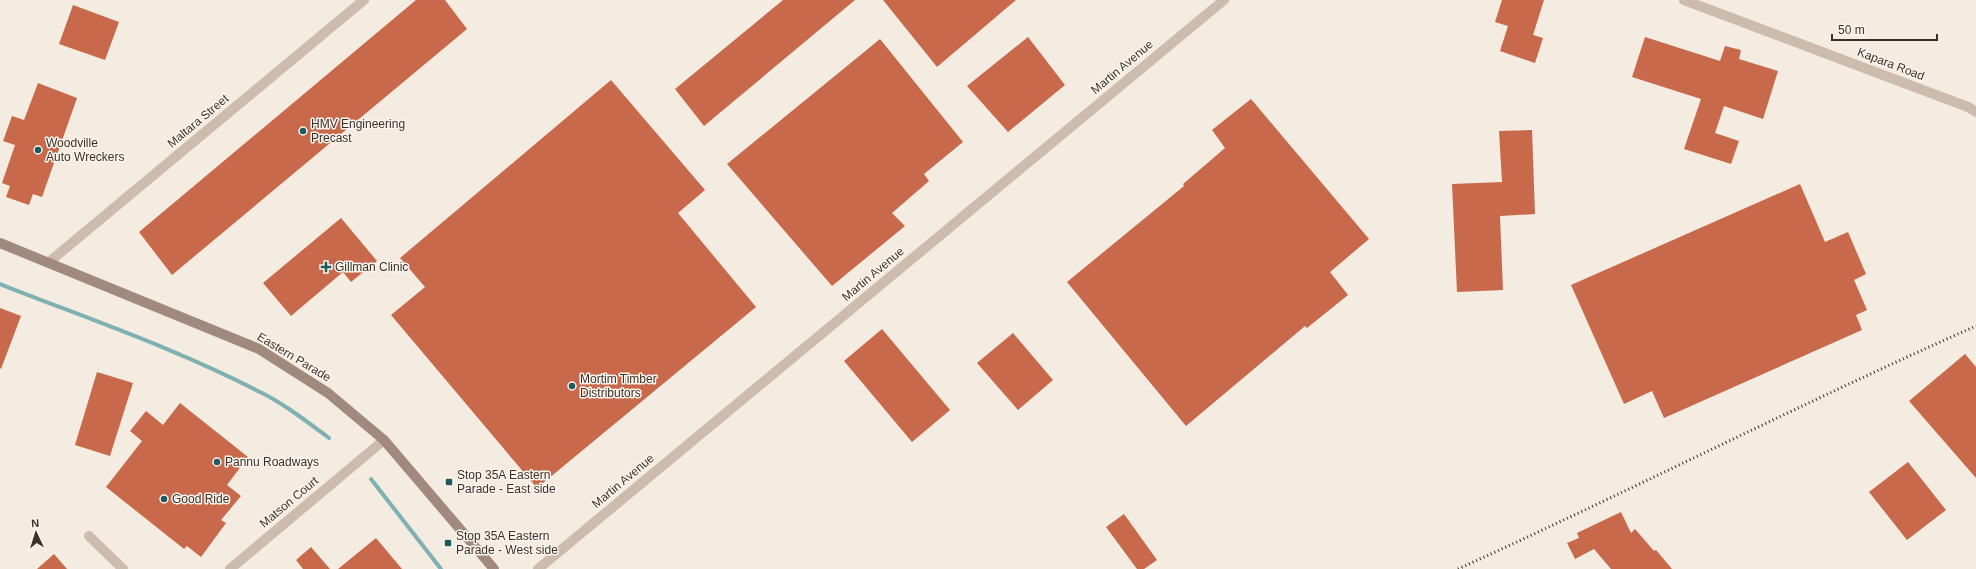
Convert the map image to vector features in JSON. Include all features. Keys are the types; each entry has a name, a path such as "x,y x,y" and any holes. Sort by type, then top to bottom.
{"main road":[{"name":"Eastern Parade","path":"0,243 259,349 328,393 384,440 494,569"}],"street":[{"name":"Maltara Street","path":"49,262 364,0"},
{"name":"Martin Avenue","path":"538,569 1224,0"},
{"name":"Kapara Road","path":"1684,0 1953,101 1976,112"},
{"name":"Matson Court","path":"230,569 384,440"},
{"path":"89,536 123,569"}],"building":[{"name":"HMV Engineering Precast","path":"416,0 445,0 467,29 172,275 139,232"},
{"path":"783,0 855,0 704,126 675,89"},
{"path":"883,0 1016,0 937,67"},
{"path":"1502,0 1544,0 1533,35 1543,38 1535,63 1500,51 1508,26 1495,22"},
{"path":"73,5 119,22 105,60 59,44"},
{"path":"1028,37 1065,85 1008,132 967,86"},
{"path":"1645,37 1720,61 1725,46 1741,50 1739,59 1778,71 1763,119 1724,106 1715,133 1739,141 1731,164 1684,149 1701,99 1632,77"},
{"path":"880,39 963,142 924,174 929,181 892,213 905,226 832,286 727,164"},
{"path":"611,80 705,190 678,213 756,307 537,488 391,315 425,287 400,258"},
{"path":"38,83 77,98 42,197 33,194 29,205 6,197 10,186 2,183 15,145 3,141 12,116 24,120"},
{"path":"1251,99 1369,239 1330,272 1348,295 1307,328 1305,326 1186,426 1067,282 1184,186 1183,184 1225,148 1212,130"},
{"path":"1532,130 1535,214 1500,216 1503,290 1457,292 1452,184 1502,182 1499,131"},
{"path":"1800,184 1825,242 1848,232 1866,274 1854,280 1867,310 1856,315 1862,330 1664,418 1652,391 1624,404 1571,285"},
{"name":"Gillman Clinic","path":"341,218 377,261 351,282 343,272 291,316 263,283"},
{"path":"0,308 21,316 1,369 0,368"},
{"path":"882,329 950,410 912,442 844,361"},
{"path":"1013,333 1053,380 1018,410 977,363"},
{"path":"1965,354 1976,367 1976,478 1909,401"},
{"path":"97,372 133,383 110,456 75,445"},
{"path":"180,403 248,457 227,485 241,496 221,520 226,523 201,557 187,546 184,549 106,487 142,441 130,431 146,411 163,425"},
{"path":"1908,462 1946,510 1907,540 1869,492"},
{"path":"1621,512 1631,533 1635,529 1672,569 1611,569 1594,549 1575,559 1567,543 1579,538 1577,533"},
{"path":"1124,514 1157,560 1144,569 1137,569 1106,527"},
{"path":"376,538 402,569 338,569"},
{"path":"311,547 330,569 303,569 296,560"},
{"path":"54,554 67,569 37,569"}],"waterway":[{"path":"0,284 163,347 227,375 276,401 329,438"},
{"path":"371,479 441,569"}],"railway":[{"path":"1458,569 1588,509 1846,385 1976,326"}],"place":[{"name":"HMV Engineering Precast","path":"303,131"},
{"name":"Woodville Auto Wreckers","path":"38,150"},
{"name":"Gillman Clinic","path":"326,267"},
{"name":"Mortim Timber Distributors","path":"572,386"},
{"name":"Pannu Roadways","path":"217,462"},
{"name":"Stop 35A Eastern Parade - East side","path":"449,482"},
{"name":"Good Ride","path":"164,499"},
{"name":"Stop 35A Eastern Parade - West side","path":"448,543"}]}
